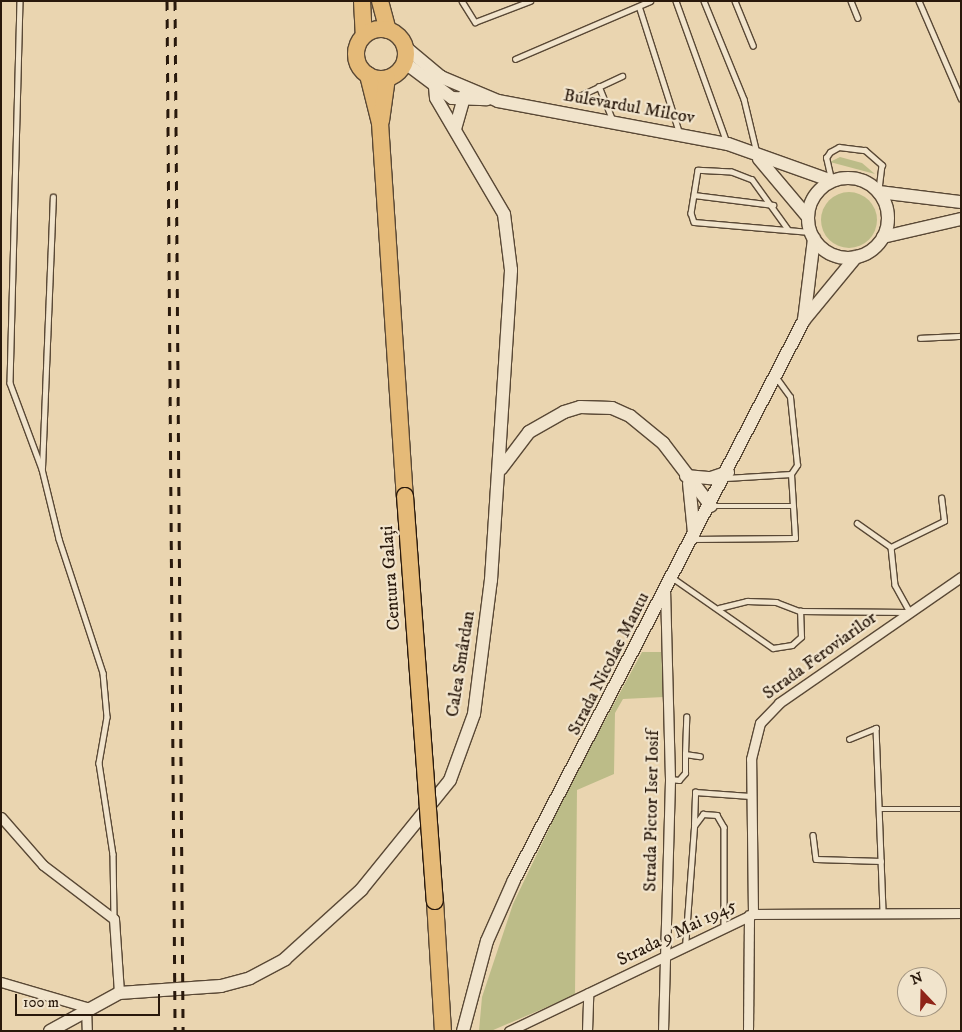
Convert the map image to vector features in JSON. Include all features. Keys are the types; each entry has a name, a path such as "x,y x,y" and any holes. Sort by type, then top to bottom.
{"highway":[{"path":"362,1 364,35 356,53 368,76 387,78 404,54 388,30 380,1"},
{"path":"364,35 388,30"},
{"name":"Centura Galați","path":"368,76 380,123 443,1031"},
{"name":"Centura Galați","path":"380,123 387,78"}],"main road":[{"name":"Bulevardul Milcov","path":"404,54 436,82 463,88 492,99 728,144 757,157 832,181"},
{"path":"436,82 452,98 466,101"},
{"name":"Calea Smârdan","path":"50,1031 86,1007 119,993 221,986 250,978 285,959 361,890 450,780 474,714 499,474 510,235 495,196 436,98 436,82"},
{"path":"455,129 466,101 463,88"},
{"name":"Bulevardul Milcov","path":"466,101 492,99"},
{"name":"Bulevardul Milcov","path":"757,157 807,216"},
{"path":"961,202 879,192 865,181 848,177 832,181 817,191 807,216 812,236 832,255 856,257 884,237 961,219"},
{"path":"879,192 888,218 884,237"},
{"name":"Strada Nicolae Mantu","path":"804,320 812,236"},
{"name":"Strada Nicolae Mantu","path":"463,1031 473,982 502,906 727,475 804,320 856,257"},
{"path":"499,474 529,432 580,407 612,408 652,433 711,506"},
{"path":"502,430 529,432"},
{"path":"686,476 711,478 727,475"},
{"path":"686,476 695,512 693,539"}],"street":[{"name":"Strada Feroviarilor","path":"748,1031 751,915 751,759 760,723 779,703 961,577"},
{"name":"Strada Pictor Iser Iosif","path":"663,1031 670,779 666,592"},
{"path":"1,817 44,865 114,919 119,993"},
{"name":"Strada 9 Mai 1945","path":"509,1031 751,915 961,913"},
{"path":"1,982 86,1007 87,1031"},
{"path":"587,1031 588,993"}],"lane":[{"path":"20,1 9,370 16,405 42,469 59,540 105,685 107,717 99,762 113,854 114,919"},
{"path":"462,1 476,22 530,1"},
{"path":"515,60 640,9 650,1"},
{"path":"676,1 728,144"},
{"path":"704,1 744,99 757,157"},
{"path":"735,1 753,45"},
{"path":"851,1 858,18"},
{"path":"919,1 961,98"},
{"path":"640,9 680,134"},
{"path":"575,98 622,76"},
{"path":"599,86 614,123"},
{"path":"832,181 826,158 830,152 839,147 865,150 882,165 879,192"},
{"path":"788,230 773,205 752,180 704,168 698,170 691,213 699,224 788,230 812,236"},
{"path":"694,195 773,205"},
{"path":"42,469 53,197"},
{"path":"920,338 961,336"},
{"path":"693,539 795,538 791,474 797,465 790,397 776,378"},
{"path":"727,475 791,474"},
{"path":"891,547 944,521 942,498"},
{"path":"711,506 793,506"},
{"path":"719,608 747,601 776,602 800,612 910,612 895,585 891,547 857,523"},
{"path":"673,578 780,649 801,637 800,612"},
{"path":"670,779 679,780 685,773 686,717"},
{"path":"849,739 876,728 883,914"},
{"path":"685,754 700,756"},
{"path":"685,947 695,792 750,796"},
{"path":"880,809 961,809"},
{"path":"694,826 704,814 718,815 722,821 724,928"},
{"path":"813,835 816,859 881,860"}],"green space":[{"path":"840,157 862,163 875,174 830,162"},
{"path":"849,192 860,194 869,200 875,209 877,220 875,231 869,240 860,246 849,248 838,246 829,240 823,231 821,220 823,209 829,200 838,194"},
{"path":"642,652 661,652 664,697 623,699 615,713 614,774 577,790 575,995 491,1031 479,1031 482,997 513,904 570,785"}],"railway":[{"path":"167,1 175,1031"},
{"path":"175,1 183,1031"}]}
